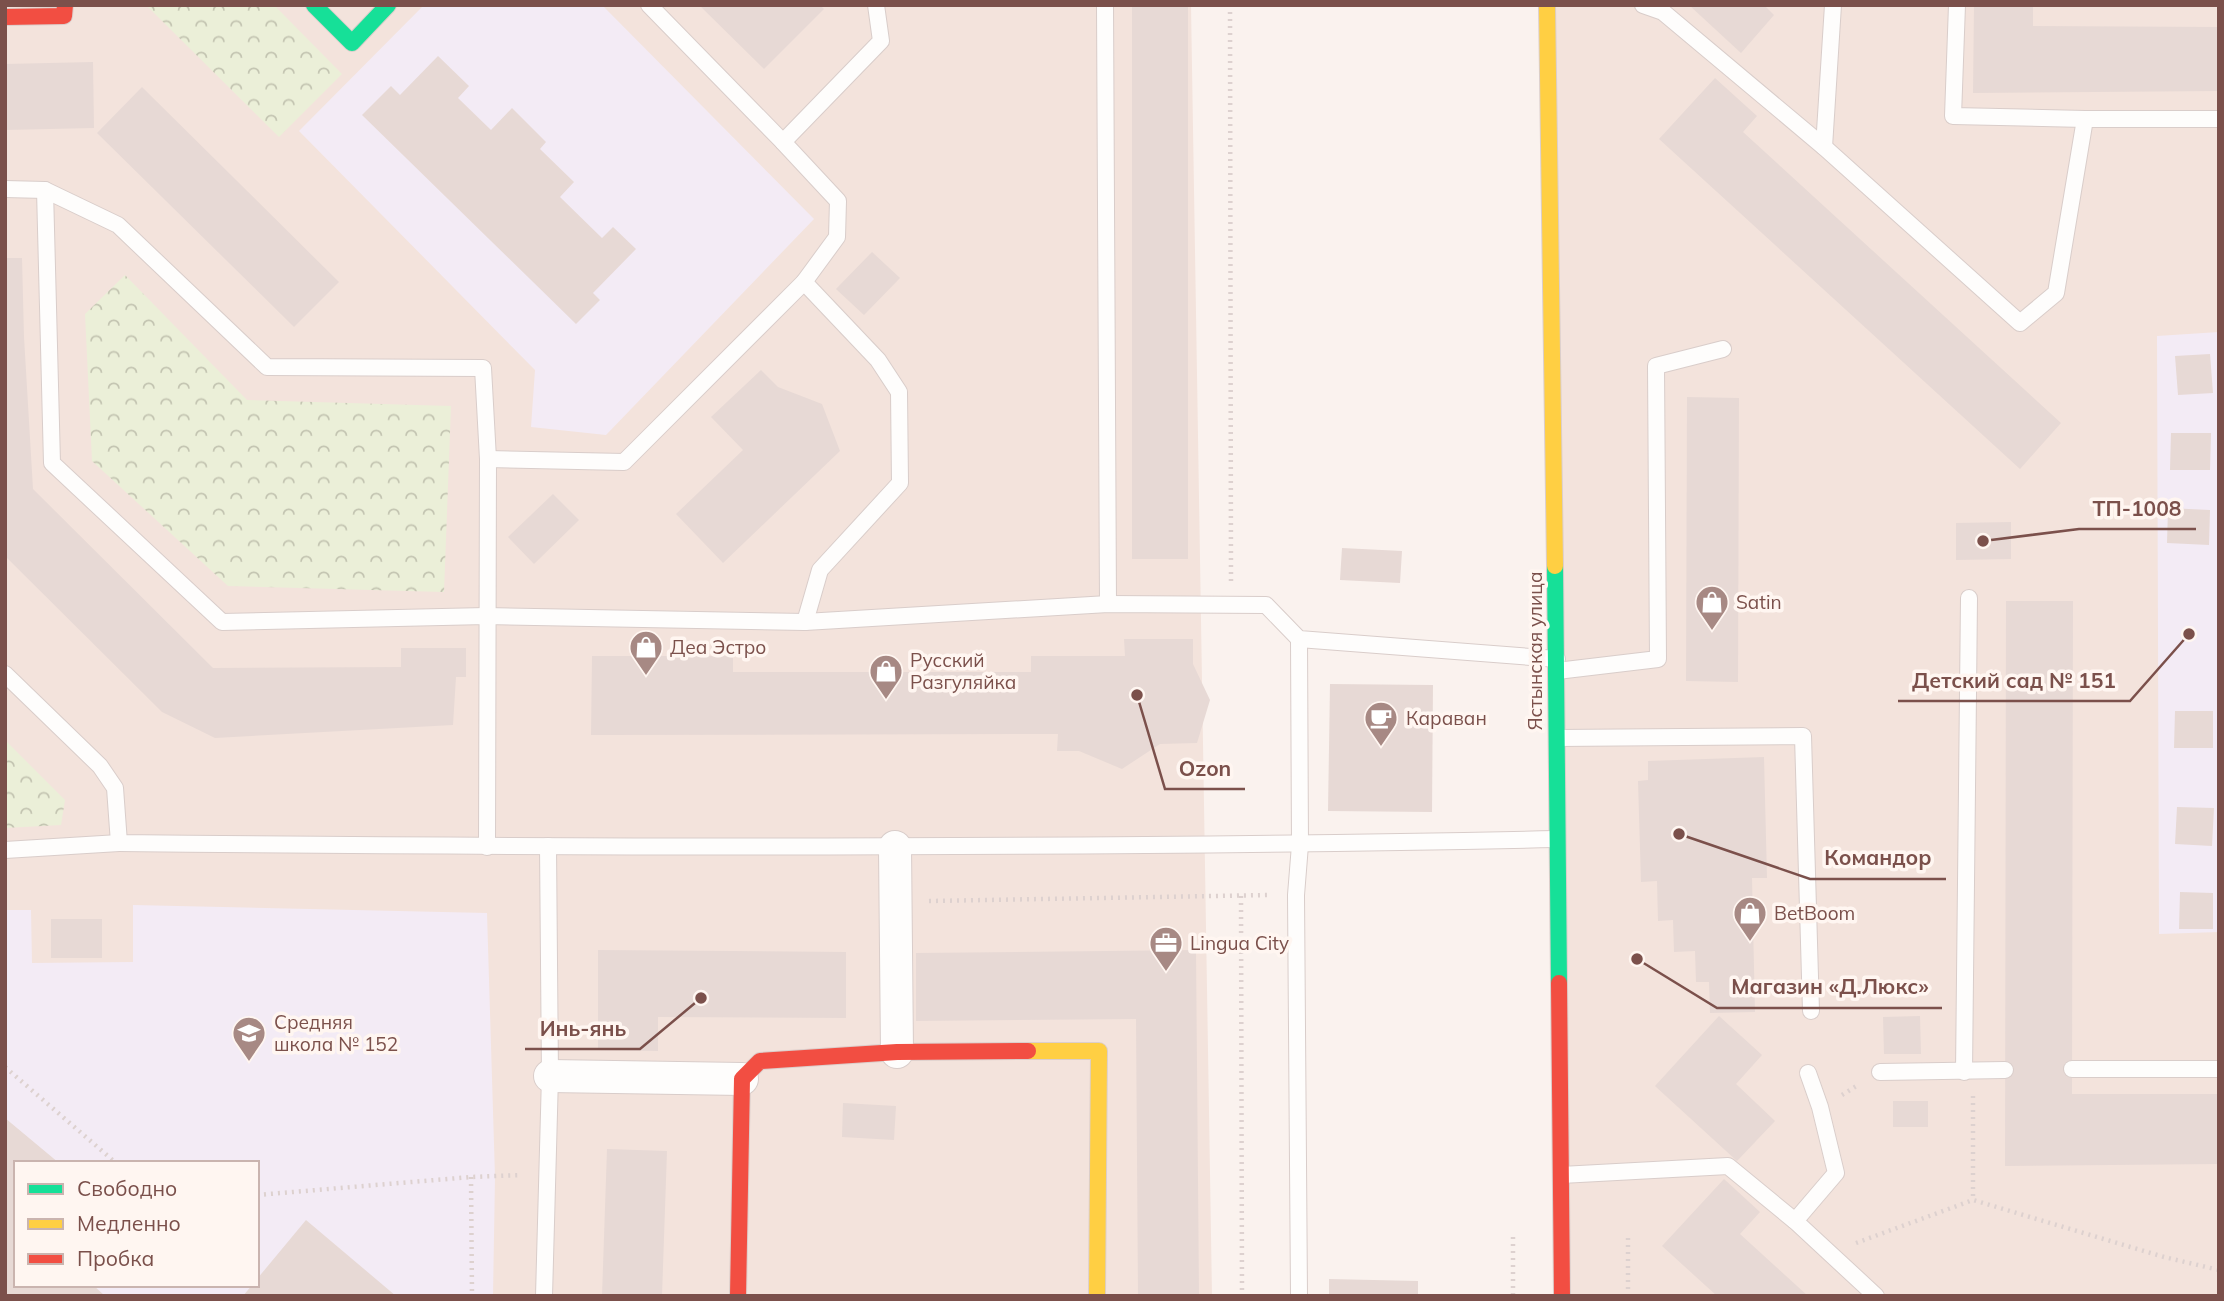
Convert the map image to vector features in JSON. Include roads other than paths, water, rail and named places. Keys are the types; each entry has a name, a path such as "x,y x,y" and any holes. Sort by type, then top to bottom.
{"main road":[{"path":"5,17 64,16 65,5"},
{"path":"314,5 352,43 388,5"},
{"name":"Ястынская улица","path":"1547,6 1557,665 1562,1296"},
{"path":"738,1296 742,1079 760,1061 897,1052 1099,1051 1097,1296"}],"street":[{"path":"895,848 897,1052"},
{"path":"550,1076 742,1079"}],"lane":[{"path":"488,459 624,462 804,282 837,237 838,201 649,5"},
{"path":"783,142 881,41 876,5"},
{"path":"1105,5 1108,604"},
{"path":"1547,6 1567,5"},
{"path":"1643,5 1663,12 1824,147 2020,323 2056,293 2085,119"},
{"path":"1824,147 1833,5"},
{"path":"1957,5 1953,116 2219,119"},
{"path":"5,189 45,190 118,225 267,367 483,368 488,459 487,847"},
{"path":"45,190 52,463 222,622 486,616 804,622 1108,604 1231,603 1266,605 1299,639 1557,665 1658,659 1656,366 1723,349"},
{"path":"804,282 878,360 899,392 900,483 820,570 804,622"},
{"path":"1969,598 1969,1072"},
{"path":"1299,639 1300,845 1296,895 1299,1296"},
{"path":"5,674 100,766 116,788 120,844"},
{"path":"1556,738 1803,736 1811,1012"},
{"path":"5,850 120,844 895,848 1300,845 1557,839"},
{"path":"544,1296 550,1076 548,846"},
{"path":"2072,1069 2219,1069"},
{"path":"1880,1072 2005,1070"},
{"path":"1795,1221 1836,1173 1820,1107 1808,1073"},
{"path":"1561,1175 1728,1166 1795,1221 1876,1296"}],"place":[{"name":"ТП-1008","path":"1983,541"},
{"name":"Satin","path":"1712,632"},
{"name":"Детский сад № 151","path":"2189,634"},
{"name":"Деа Эстро","path":"646,677"},
{"name":"Ozon","path":"1137,695"},
{"name":"Русский Разгуляйка","path":"886,701"},
{"name":"Караван","path":"1381,748"},
{"name":"Командор","path":"1679,834"},
{"name":"BetBoom","path":"1750,943"},
{"name":"Магазин «Д.Люкс»","path":"1637,959"},
{"name":"Lingua City","path":"1166,973"},
{"name":"Инь-янь","path":"701,998"},
{"name":"Средняя школа № 152","path":"249,1063"}]}
